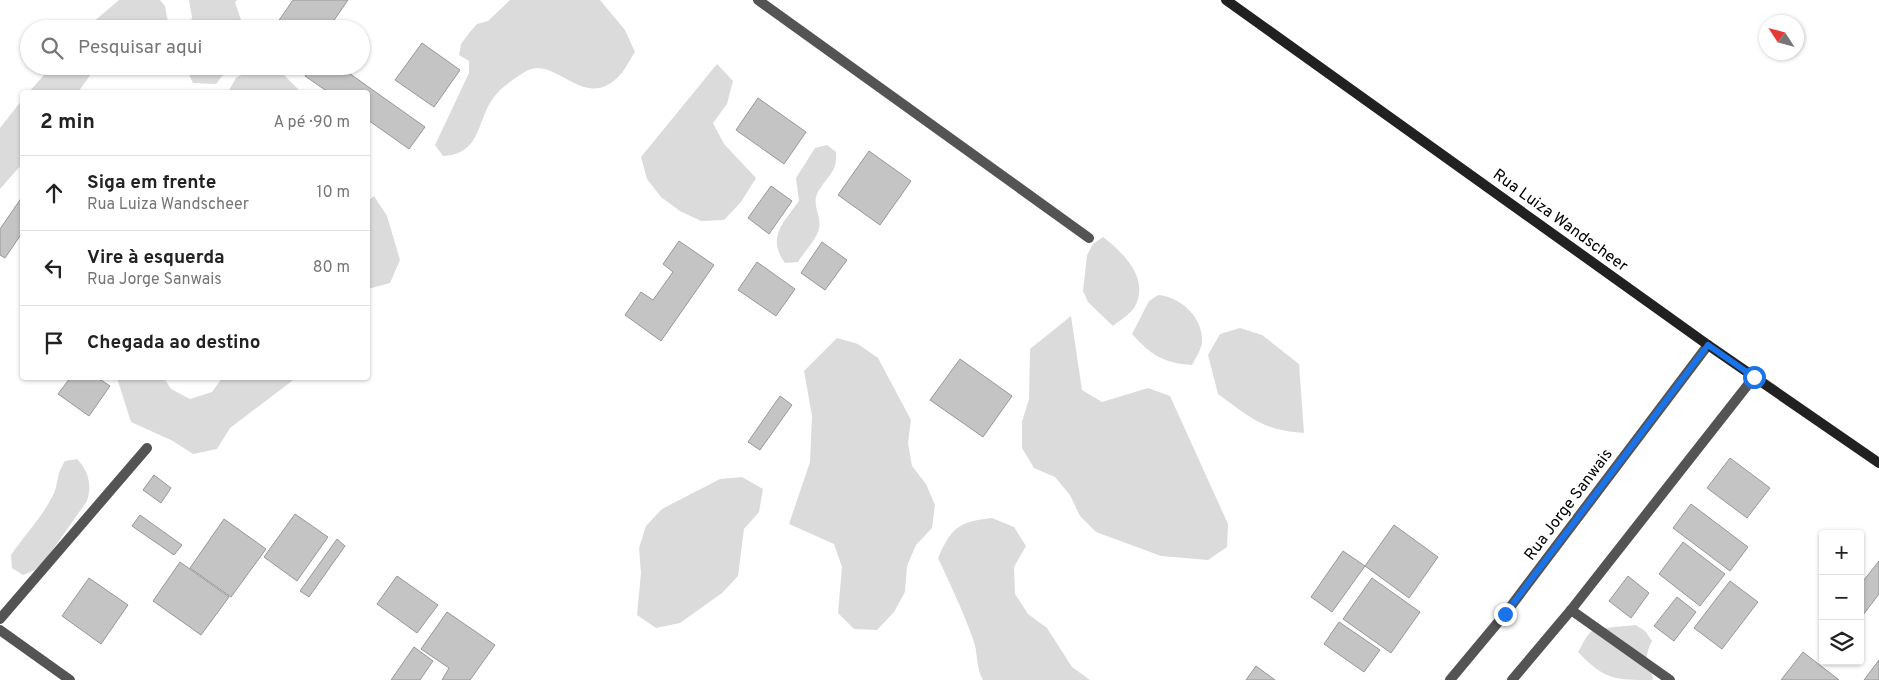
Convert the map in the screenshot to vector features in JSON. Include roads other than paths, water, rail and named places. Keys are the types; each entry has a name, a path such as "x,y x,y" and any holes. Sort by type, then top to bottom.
{"main road":[{"name":"Rua Luiza Wandscheer","path":"1226,0 1708,345 1879,463"}],"street":[{"path":"758,0 1089,238"},
{"name":"Rua Jorge Sanwais","path":"1450,680 1505,614 1708,345"},
{"path":"1512,680 1571,610 1754,377"},
{"path":"0,619 147,448"},
{"path":"1571,610 1670,680"},
{"path":"0,630 70,680"}]}
